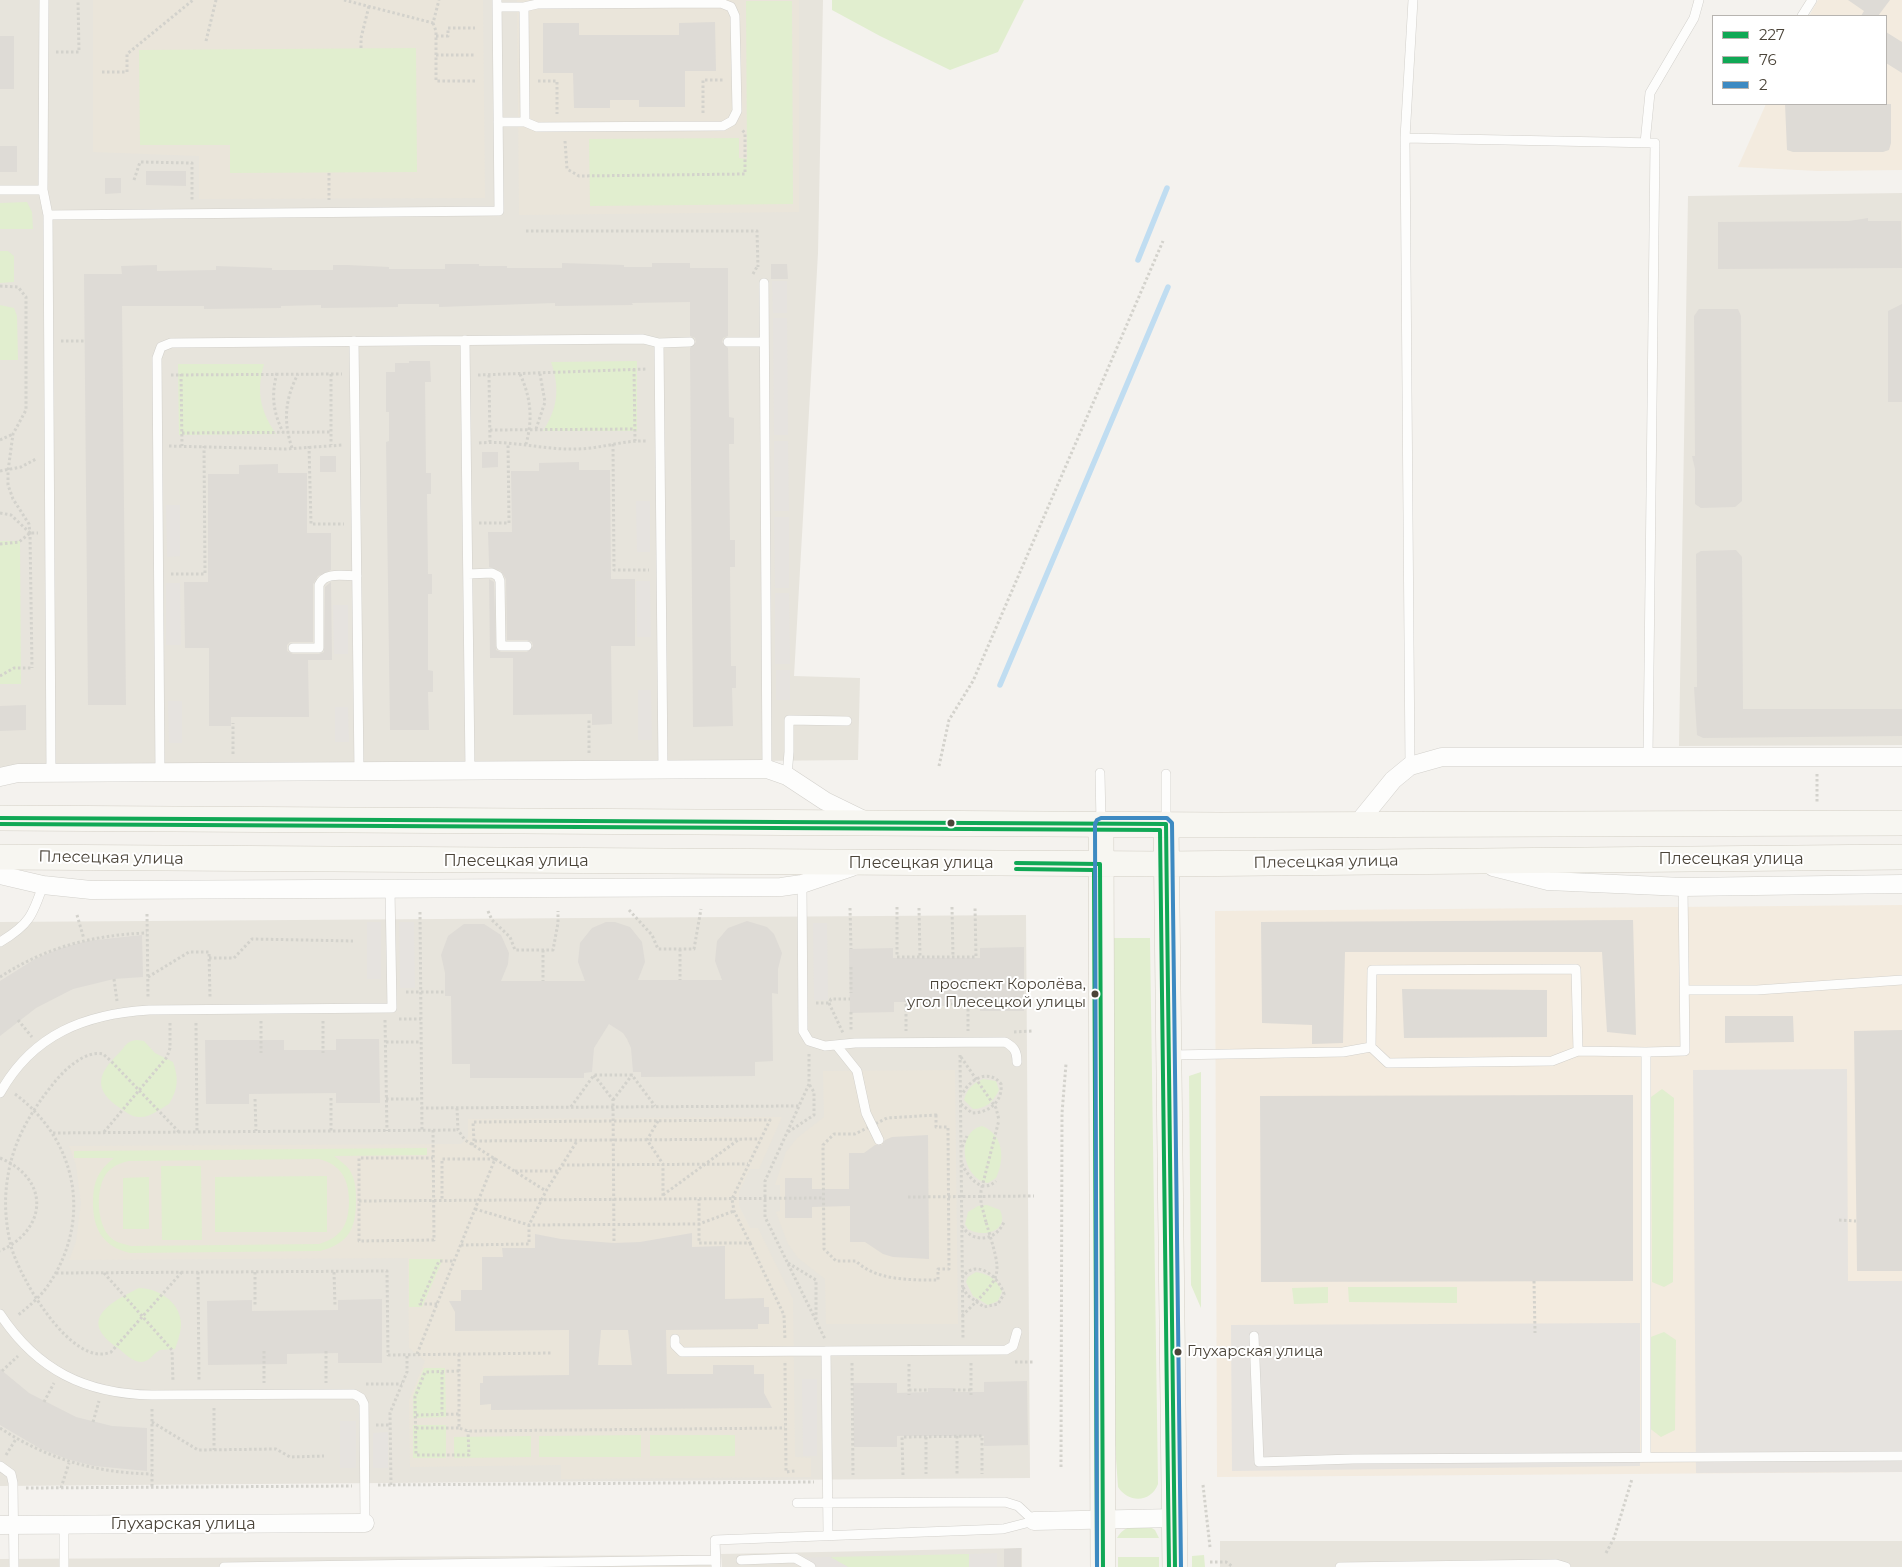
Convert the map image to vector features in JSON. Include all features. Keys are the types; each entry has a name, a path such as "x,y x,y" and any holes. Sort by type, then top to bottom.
{"main road":[{"path":"0,818 1101,824 1902,823"},
{"path":"1101,824 1103,1567"},
{"path":"1166,824 1175,1567"},
{"name":"Плесецкая улица","path":"0,857 1165,864 1902,857"}],"street":[{"path":"1358,823 1393,780 1410,766 1442,757 1648,755 1902,757"},
{"path":"0,777 18,773 160,774 768,769 787,776 826,801 869,822"},
{"path":"1466,860 1548,881 1683,887 1902,884"},
{"path":"0,875 43,884 91,890 772,887 802,884 864,862"},
{"path":"1034,1521 1175,1518"},
{"name":"Глухарская улица","path":"7,1525 365,1523"}],"lane":[{"path":"44,0 43,190 48,215 51,774"},
{"path":"1410,766 1405,138 1413,0"},
{"path":"1645,143 1650,93 1694,18 1699,0"},
{"path":"1803,15 1812,0"},
{"path":"48,215 499,211 498,122 497,4 524,7 537,4 721,3 731,7 736,16 737,111 732,121 723,126 537,127 525,122 498,122"},
{"path":"524,7 525,122"},
{"path":"1405,138 1655,143 1648,755"},
{"path":"0,190 43,190"},
{"path":"764,283 768,769"},
{"path":"160,774 157,358 161,347 171,343 643,338 659,343 690,342"},
{"path":"465,340 470,771"},
{"path":"354,341 359,772"},
{"path":"728,342 764,342"},
{"path":"659,343 663,770"},
{"path":"468,574 492,574 498,576 500,581 501,646 527,646"},
{"path":"293,648 319,648 318,585 321,579 328,576 357,576"},
{"path":"787,776 790,752 789,720 847,721"},
{"path":"1100,773 1101,824"},
{"path":"1166,774 1166,824"},
{"path":"0,942 24,926 32,915 43,884"},
{"path":"802,884 803,1031 809,1041 825,1046 855,1043 1006,1042 1013,1046 1017,1054 1017,1062"},
{"path":"1578,1051 1576,969 1372,970 1371,1047 1388,1063 1552,1061 1578,1051 1685,1051 1686,990 1683,887"},
{"path":"2,1089 11,1075 39,1046 63,1030 95,1017 119,1012 149,1010 392,1008 390,888"},
{"path":"1686,990 1757,990 1902,980"},
{"path":"837,1046 857,1071 866,1113 879,1140"},
{"path":"1168,1056 1343,1052 1371,1047"},
{"path":"1646,1052 1646,1457"},
{"path":"0,1314 26,1348 60,1373 101,1390 126,1395 152,1396 354,1394 364,1404 365,1523"},
{"path":"675,1340 675,1345 682,1352 1006,1350 1013,1346 1017,1332"},
{"path":"1254,1336 1259,1462 1902,1456"},
{"path":"826,1350 828,1534"},
{"path":"2,1462 11,1474 13,1488 7,1525 14,1567"},
{"path":"797,1503 1006,1502 1018,1506 1034,1521"},
{"path":"224,1567 716,1564 715,1540 828,1534 1003,1530 1034,1521"},
{"path":"64,1524 64,1567"},
{"path":"741,1560 795,1558 811,1567"},
{"path":"1340,1567 1556,1564 1566,1567"}],"path":[{"path":"44,53 78,52 78,0"},
{"path":"102,72 127,72 127,54 193,0"},
{"path":"206,41 216,0"},
{"path":"344,0 433,23"},
{"path":"439,0 433,23 436,36 436,81 475,81"},
{"path":"361,48 361,38 369,6"},
{"path":"436,36 448,36 448,28 475,28"},
{"path":"436,55 475,55"},
{"path":"703,126 702,80 736,80"},
{"path":"524,81 557,81 565,162 568,169 579,176 745,174 745,133 732,121"},
{"path":"134,180 140,162 192,163 191,214"},
{"path":"329,173 329,213"},
{"path":"526,231 757,232 758,265"},
{"path":"939,766 949,720 973,682 1163,241"},
{"path":"0,286 18,287 26,297 26,410 13,434 8,485 13,499 29,524 32,668"},
{"path":"61,341 85,341"},
{"path":"466,375 540,374 660,368"},
{"path":"634,370 635,441"},
{"path":"277,373 273,388 273,404 282,432"},
{"path":"181,374 182,446"},
{"path":"292,448 287,432 287,402 298,374"},
{"path":"331,374 331,445"},
{"path":"157,375 355,374"},
{"path":"520,374 530,401 530,430 526,444"},
{"path":"536,429 545,402 540,374"},
{"path":"489,375 490,442"},
{"path":"490,430 634,429"},
{"path":"182,433 331,432"},
{"path":"0,440 13,434"},
{"path":"466,445 490,442 576,449 635,441 660,442"},
{"path":"467,523 508,522 508,443"},
{"path":"614,444 614,570 661,570"},
{"path":"157,446 292,448 356,445"},
{"path":"158,574 205,574 204,446"},
{"path":"309,446 311,524 356,523"},
{"path":"0,471 8,471 37,459"},
{"path":"0,513 11,515 30,533"},
{"path":"0,544 19,542 30,533 38,533"},
{"path":"0,676 14,668 39,668"},
{"path":"589,720 589,754"},
{"path":"233,723 233,757"},
{"path":"952,907 953,957"},
{"path":"897,908 897,957 953,957 976,956 975,907"},
{"path":"850,908 851,949"},
{"path":"919,908 920,957"},
{"path":"629,910 652,935 658,949 694,949 701,909"},
{"path":"488,911 492,920 510,937 515,950 553,950 558,923 558,910"},
{"path":"420,912 422,1131"},
{"path":"147,914 149,1010"},
{"path":"77,915 84,939"},
{"path":"0,977 38,956 84,939 116,934 147,933"},
{"path":"209,958 234,958 252,939 353,941"},
{"path":"680,949 680,980"},
{"path":"543,950 543,981"},
{"path":"148,977 189,952 209,952 210,998"},
{"path":"851,967 851,994"},
{"path":"114,979 119,1012"},
{"path":"392,992 445,992"},
{"path":"803,1003 829,1003 831,999 850,999"},
{"path":"906,999 906,1032"},
{"path":"968,999 968,1032"},
{"path":"829,1003 842,1032 855,1032"},
{"path":"906,1004 928,1004"},
{"path":"946,1004 968,1004"},
{"path":"104,1132 167,1058 170,1048 170,1010"},
{"path":"386,1019 386,1131"},
{"path":"18,1020 39,1046"},
{"path":"261,1020 261,1053"},
{"path":"323,1020 323,1053"},
{"path":"1024,1032 1033,1032"},
{"path":"196,1041 197,1132"},
{"path":"809,1041 809,1084 764,1181 765,1217 826,1342 826,1350"},
{"path":"386,1042 421,1042"},
{"path":"960,1043 963,1350"},
{"path":"179,1132 111,1060 97,1053 78,1061 58,1078 34,1108 16,1143 10,1162 5,1204 11,1246 26,1283 36,1300 64,1332 80,1346 99,1354 111,1352 182,1272"},
{"path":"960,1057 994,1105 999,1120 980,1197 998,1263 996,1279 976,1303 962,1316"},
{"path":"1061,1467 1062,1113 1066,1064"},
{"path":"594,1075 632,1075"},
{"path":"594,1075 613,1100"},
{"path":"571,1107 594,1075"},
{"path":"614,1243 613,1100 632,1075"},
{"path":"632,1075 655,1106"},
{"path":"961,1098 968,1085 976,1079 990,1076 1001,1084 1002,1090 994,1105 988,1110 972,1113 961,1104"},
{"path":"787,1132 814,1115 814,1092 809,1084"},
{"path":"2,1089 34,1108 53,1132 63,1149 68,1165 74,1203 70,1240 56,1273 36,1300 7,1324"},
{"path":"331,1098 331,1131"},
{"path":"386,1099 422,1098"},
{"path":"255,1099 256,1131"},
{"path":"422,1108 800,1106"},
{"path":"457,1108 460,1136 546,1191"},
{"path":"936,1115 936,1127 948,1127 949,1269 938,1269 938,1280 901,1280 862,1267 856,1261 836,1261 824,1249 823,1145 834,1134 855,1134 872,1125 887,1118 936,1115"},
{"path":"473,1143 473,1122 770,1120 732,1199 734,1211 750,1243 700,1243 699,1199"},
{"path":"646,1140 658,1121"},
{"path":"433,1130 434,1240 359,1240 359,1158 433,1158"},
{"path":"53,1132 458,1130"},
{"path":"961,1153 967,1136"},
{"path":"473,1143 760,1139"},
{"path":"646,1140 663,1164 663,1197"},
{"path":"663,1197 739,1140"},
{"path":"461,1245 529,1244 529,1225 546,1191 577,1141"},
{"path":"0,1158 10,1162 24,1172 32,1185 36,1198 36,1213 31,1226 23,1237 0,1251"},
{"path":"442,1201 442,1159 495,1159"},
{"path":"417,1354 495,1159"},
{"path":"961,1163 966,1174 979,1184 986,1186 996,1181"},
{"path":"562,1165 748,1164"},
{"path":"514,1171 559,1171"},
{"path":"908,1197 1034,1196"},
{"path":"359,1201 614,1200 663,1197 699,1199 824,1198"},
{"path":"475,1209 529,1225 699,1224 734,1211"},
{"path":"1839,1220 1856,1221"},
{"path":"962,1226 972,1236 991,1238 997,1234 1004,1222"},
{"path":"437,1304 420,1304 439,1262 454,1261"},
{"path":"788,1263 816,1280 816,1321"},
{"path":"962,1278 968,1271 974,1269 984,1270 996,1279 1004,1294 998,1304 984,1307 976,1303 962,1286"},
{"path":"56,1273 387,1271 388,1355 553,1354"},
{"path":"198,1272 199,1365"},
{"path":"255,1272 255,1306"},
{"path":"334,1272 334,1306"},
{"path":"104,1273 172,1350 173,1395"},
{"path":"1534,1281 1535,1333"},
{"path":"2,1371 26,1348"},
{"path":"852,1350 853,1475"},
{"path":"264,1351 264,1384"},
{"path":"326,1351 326,1384"},
{"path":"391,1485 390,1413 407,1372 407,1354"},
{"path":"459,1354 459,1428"},
{"path":"909,1362 909,1395"},
{"path":"971,1362 971,1395"},
{"path":"1027,1362 1034,1362"},
{"path":"459,1371 425,1372 416,1397 416,1455 469,1455 468,1431"},
{"path":"442,1372 442,1414"},
{"path":"44,1402 60,1373"},
{"path":"389,1384 402,1384"},
{"path":"93,1422 101,1390"},
{"path":"909,1390 928,1390"},
{"path":"953,1390 971,1390"},
{"path":"152,1396 152,1487"},
{"path":"214,1412 214,1450"},
{"path":"416,1414 459,1414"},
{"path":"152,1422 198,1450 276,1449 290,1456 324,1456"},
{"path":"0,1428 16,1439 69,1463 124,1473 152,1474"},
{"path":"416,1428 459,1428 468,1431 785,1428"},
{"path":"957,1436 957,1474"},
{"path":"903,1474 902,1437 957,1436 982,1436 982,1474"},
{"path":"926,1437 926,1474"},
{"path":"2,1462 16,1439"},
{"path":"61,1488 69,1463"},
{"path":"1606,1553 1614,1538 1632,1479"},
{"path":"13,1488 827,1482"},
{"path":"1204,1485 1210,1547"},
{"path":"1210,1562 1226,1562 1233,1567"}],"shaded area":[{"path":"0,0 823,0 818,253 794,676 860,678 858,760 0,768"},
{"path":"93,0 483,0 485,198 199,199 199,156 93,152"},
{"path":"517,0 799,0 799,212 519,215"},
{"path":"1818,0 1902,0 1902,170 1818,171 1738,167 1766,105 1887,105 1887,15 1810,15"},
{"path":"1902,193 1902,745 1679,746 1688,196"},
{"path":"772,281 787,281 787,313 773,313"},
{"path":"773,318 787,318 788,435 774,435"},
{"path":"774,441 788,441 789,511 774,511"},
{"path":"636,501 650,501 650,552 637,552"},
{"path":"166,505 180,505 180,556 167,557"},
{"path":"774,517 789,517 789,588 775,588"},
{"path":"636,581 650,581 651,637 637,637"},
{"path":"166,583 180,583 181,645 166,645"},
{"path":"775,593 789,593 790,664 775,664"},
{"path":"333,605 348,605 348,654 334,654"},
{"path":"776,670 790,670 790,700 776,700"},
{"path":"638,690 651,690 652,740 638,740"},
{"path":"168,701 182,701 182,743 169,743"},
{"path":"335,707 348,707 349,742 335,742"},
{"path":"1902,905 1902,1472 1217,1477 1215,911"},
{"path":"1026,915 1030,1478 0,1486 0,922"},
{"path":"367,922 381,922 381,979 367,979"},
{"path":"399,922 414,922 415,988 400,988"},
{"path":"813,923 827,923 828,1000 814,1000"},
{"path":"1847,1069 1848,1281 1902,1281 1902,1472 1696,1473 1693,1070"},
{"path":"955,1070 958,1324 826,1324 825,1279 798,1258 788,1244 776,1212 780,1211 780,1185 775,1185 786,1152 797,1138 824,1117 823,1071"},
{"path":"782,1117 759,1169 750,1169 739,1192 739,1206 750,1228 758,1228 793,1299 795,1457 811,1458 811,1477 561,1479 561,1465 410,1467 409,1400 425,1361 409,1348 408,1258 69,1260 76,1242 81,1203 76,1165 69,1146 461,1144 468,1137 468,1119"},
{"path":"1640,1323 1640,1466 1232,1471 1231,1325"},
{"path":"802,1379 817,1379 817,1456 803,1456"},
{"path":"340,1421 356,1421 356,1468 340,1468"},
{"path":"388,1432 388,1468 373,1468 373,1433"},
{"path":"1220,1541 1902,1541 1902,1567 1220,1567"},
{"path":"1022,1548 1022,1567 722,1567 721,1554"},
{"path":"997,1553 997,1567 969,1567 969,1554"},
{"path":"710,1555 711,1567 0,1567 0,1559"},
{"path":"830,1557 848,1567 811,1567 795,1558"}],"green space":[{"path":"832,0 1024,0 998,52 950,70 832,10"},
{"path":"746,1 792,1 793,204 590,206 589,139 739,138 739,158 747,159"},
{"path":"416,48 417,172 230,173 230,145 140,145 139,50"},
{"path":"27,202 32,212 33,229 0,229 0,203"},
{"path":"0,251 8,251 14,256 14,282 0,283"},
{"path":"0,305 14,308 17,316 18,360 0,360"},
{"path":"637,361 637,431 543,431 552,414 556,398 556,381 551,362"},
{"path":"178,364 264,364 260,383 261,400 266,417 276,434 179,435"},
{"path":"0,541 20,541 21,684 0,684"},
{"path":"1113,938 1150,938 1158,1484 1150,1495 1139,1499 1127,1496 1118,1487 1112,1403"},
{"path":"137,1040 144,1041 155,1053 173,1062 177,1079 176,1089 169,1104 144,1117 135,1117 111,1101 105,1095 101,1082 106,1068 112,1061 128,1043"},
{"path":"1201,1072 1201,1308 1191,1285 1189,1076"},
{"path":"983,1079 996,1081 999,1090 989,1104 982,1108 973,1109 964,1100 965,1096 970,1087"},
{"path":"1662,1089 1674,1098 1673,1282 1664,1287 1652,1282 1651,1097"},
{"path":"982,1126 995,1135 1001,1148 999,1171 996,1178 988,1183 979,1180 972,1173 965,1155 968,1137 973,1130"},
{"path":"427,1148 427,1155 334,1156 349,1169 353,1176 356,1191 356,1209 353,1226 345,1239 330,1248 320,1251 130,1253 114,1247 102,1237 94,1215 93,1198 97,1179 103,1168 114,1158 74,1158 74,1151","holes":["319,1159 338,1169 345,1179 349,1208 346,1222 339,1233 319,1244 131,1246 112,1239 102,1224 99,1207 102,1181 106,1174 116,1165 129,1161"]},
{"path":"161,1166 201,1166 202,1240 162,1240"},
{"path":"327,1176 327,1232 215,1232 215,1177"},
{"path":"149,1177 149,1229 123,1229 123,1178"},
{"path":"987,1205 1000,1210 1002,1218 998,1228 987,1233 974,1232 968,1229 965,1224 968,1212 978,1206"},
{"path":"409,1259 443,1259 422,1307 409,1307"},
{"path":"976,1272 985,1274 997,1283 1002,1291 998,1301 988,1305 973,1296 966,1282 968,1277"},
{"path":"1328,1287 1328,1303 1294,1304 1292,1288"},
{"path":"1348,1287 1457,1287 1457,1303 1349,1302"},
{"path":"139,1288 153,1291 167,1298 177,1309 181,1323 175,1349 160,1350 144,1362 135,1361 106,1338 100,1329 99,1320 102,1313 109,1306"},
{"path":"1664,1332 1676,1340 1675,1430 1661,1437 1648,1427 1648,1338"},
{"path":"424,1368 445,1368 446,1417 413,1418 413,1396"},
{"path":"413,1425 446,1425 446,1458 413,1458"},
{"path":"641,1435 641,1457 539,1457 539,1436"},
{"path":"650,1435 735,1435 735,1456 650,1456"},
{"path":"531,1436 531,1457 454,1458 454,1437"},
{"path":"1147,1525 1155,1530 1159,1538 1117,1538 1126,1528"},
{"path":"969,1554 969,1567 848,1567 830,1557"},
{"path":"1204,1555 1205,1567 1192,1567 1192,1556"},
{"path":"1118,1557 1159,1557 1159,1567 1118,1567"}],"building":[{"path":"1848,0 1890,0 1879,15 1862,15 1864,11"},
{"path":"715,22 716,71 685,71 685,107 639,107 639,100 610,100 610,108 574,108 573,73 543,73 543,23 579,23 579,35 679,35 679,23"},
{"path":"1887,33 1902,42 1902,73 1887,64"},
{"path":"0,36 14,36 14,89 0,89"},
{"path":"1891,104 1891,143 1889,150 1883,152 1793,152 1787,150 1785,105"},
{"path":"0,146 17,146 17,172 0,172"},
{"path":"146,171 186,171 186,186 146,185"},
{"path":"105,178 121,178 121,193 105,194"},
{"path":"1868,218 1868,221 1901,221 1902,268 1718,269 1718,222 1849,221"},
{"path":"562,263 652,267 652,263 690,263 690,268 728,268 728,336 723,338 722,342 728,348 729,417 734,418 734,444 729,444 730,540 735,540 735,567 730,567 731,666 736,666 736,688 732,688 733,726 693,727 690,348 696,342 695,338 690,336 690,302 632,303 633,305 555,306 555,303 439,307 439,304 398,304 398,307 321,308 321,305 281,306 281,308 204,309 204,306 122,306 126,705 88,705 84,274 122,274 121,266 157,265 157,271 216,270 216,266 272,268 272,270 333,270 333,265 389,267 389,269 445,269 445,264 479,264 479,266 507,266 507,268 562,268"},
{"path":"771,264 787,264 788,279 771,279"},
{"path":"1902,304 1902,402 1888,402 1888,311"},
{"path":"1699,309 1738,309 1741,316 1742,501 1735,507 1701,508 1695,504 1695,469 1692,456 1695,456 1694,316"},
{"path":"409,361 430,361 431,382 425,382 426,473 431,473 431,494 427,494 428,574 432,574 432,594 428,594 428,670 433,671 433,692 428,692 429,730 390,730 386,442 389,441 389,412 386,412 386,372 395,372 395,363 409,363"},
{"path":"482,452 498,452 498,467 482,468"},
{"path":"320,456 336,456 336,472 320,472"},
{"path":"579,462 579,470 610,470 611,579 635,579 635,646 611,646 612,724 592,725 592,714 513,715 513,658 490,658 489,579 494,582 496,650 501,652 527,652 533,646 532,642 527,640 507,640 506,579 501,571 489,567 488,532 512,532 511,471 539,471 539,463"},
{"path":"278,464 278,473 307,473 307,533 331,533 331,570 318,576 313,584 313,642 290,642 287,645 287,651 293,654 319,654 324,652 325,587 331,582 332,660 308,660 309,717 231,717 231,726 209,726 209,648 185,648 184,582 208,582 208,474 239,474 239,465"},
{"path":"1736,550 1742,557 1743,709 1902,709 1902,736 1703,738 1697,735 1694,687 1697,687 1696,554 1701,551"},
{"path":"26,705 26,730 0,731 0,706"},
{"path":"1633,920 1636,1035 1607,1032 1602,952 1345,952 1343,1043 1312,1044 1312,1025 1262,1023 1261,922"},
{"path":"747,921 767,927 774,934 782,953 778,969 778,994 772,993 773,1061 755,1062 755,1076 641,1077 641,1072 633,1072 631,1048 627,1039 623,1033 609,1024 594,1048 592,1072 584,1073 584,1078 470,1078 470,1064 452,1064 451,996 445,996 445,973 441,955 448,936 464,924 484,924 501,935 509,953 508,964 501,981 585,981 578,962 580,943 592,928 606,922 615,922 630,927 642,942 645,962 638,980 722,980 715,961 717,941 728,928"},
{"path":"142,935 143,977 114,979 73,989 36,1008 0,1036 0,981 35,959 61,948 87,941"},
{"path":"1024,947 1024,1011 980,1011 980,1001 946,1002 946,1006 928,1006 928,1002 894,1002 894,1012 850,1013 849,949 893,948 893,958 980,958 980,948"},
{"path":"1402,989 1547,990 1547,1037 1404,1038"},
{"path":"1725,1016 1793,1016 1794,1042 1725,1043"},
{"path":"1902,1030 1902,1271 1857,1271 1854,1031"},
{"path":"336,1039 379,1039 380,1103 336,1103 336,1093 249,1094 249,1104 206,1104 205,1040 284,1040 284,1050 336,1050"},
{"path":"1633,1095 1633,1281 1261,1282 1260,1096"},
{"path":"928,1135 929,1259 893,1257 883,1254 865,1242 850,1242 850,1206 812,1207 812,1218 785,1218 785,1178 812,1178 812,1189 849,1189 849,1153 864,1153 875,1145 882,1145 885,1140 892,1137"},
{"path":"692,1233 692,1247 725,1246 725,1299 764,1298 764,1307 769,1307 769,1324 758,1324 758,1329 666,1330 667,1374 713,1374 713,1365 754,1365 754,1374 764,1374 764,1393 772,1408 491,1410 491,1404 480,1405 480,1383 483,1383 483,1376 569,1375 569,1330 455,1331 455,1312 449,1301 461,1301 461,1290 482,1290 482,1257 503,1257 502,1248 535,1248 535,1234 561,1239 614,1243 640,1242","holes":["601,1330 628,1330 632,1365 598,1365"]},
{"path":"382,1299 382,1363 338,1363 338,1353 287,1354 287,1364 208,1365 207,1301 252,1300 252,1311 338,1310 338,1300"},
{"path":"0,1369 29,1393 76,1417 112,1426 147,1428 147,1471 94,1466 67,1459 41,1449 0,1425"},
{"path":"1027,1381 1028,1445 984,1446 984,1436 897,1436 897,1447 854,1447 853,1383 897,1383 897,1393 928,1392 928,1388 953,1388 953,1392 984,1392 984,1382"},
{"path":"1021,1548 1021,1567 1004,1567 1004,1549"}],"waterway":[{"path":"1138,260 1167,188"},
{"path":"1000,685 1168,287"}],"transit line":[{"name":"227","path":"0,818 1166,824 1175,1567"},
{"name":"2","path":"1097,1567 1095,824 1101,818 1167,818 1172,823 1181,1567"},
{"name":"76","path":"0,824 1160,830 1169,1567"},
{"name":"227","path":"1016,863 1100,864 1103,1567"},
{"name":"76","path":"1016,869 1094,870 1097,1567"}],"place":[{"name":"проспект Королёва, угол Плесецкой улицы","path":"1095,994"},
{"name":"Глухарская улица","path":"1178,1352"}]}
